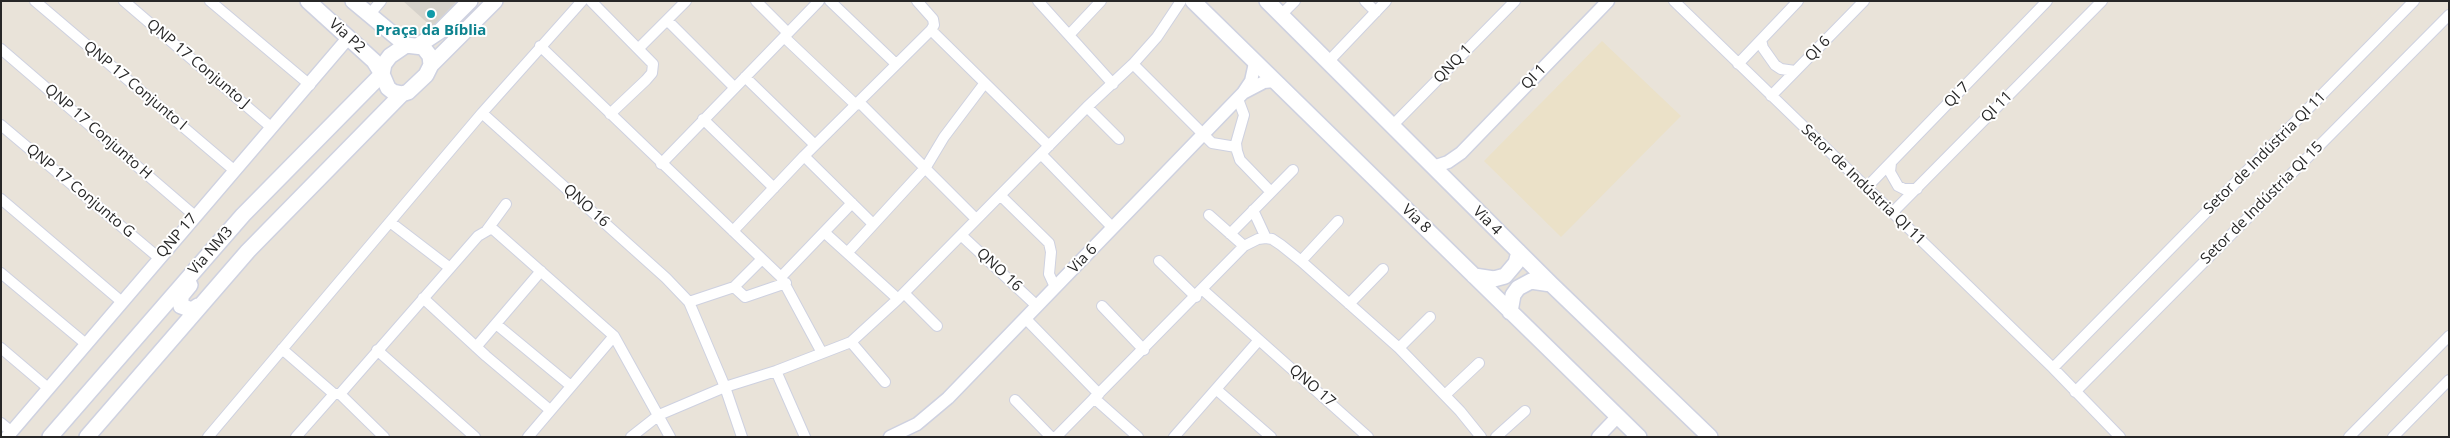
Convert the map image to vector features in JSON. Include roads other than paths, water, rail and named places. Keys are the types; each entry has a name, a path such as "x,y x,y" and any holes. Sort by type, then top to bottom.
{"main road":[{"name":"Via P2","path":"308,1 374,61 382,74"},
{"name":"Via P2","path":"353,1 369,15 412,45"},
{"path":"470,1 440,31 390,56 384,64 382,74 388,88 402,94 417,85 431,65 494,1"},
{"name":"Via 8","path":"1193,1 1639,437"},
{"name":"Via 4","path":"1268,1 1432,167 1710,437"},
{"path":"412,45 426,50 431,65"},
{"name":"Via NM3","path":"50,437 243,215 382,74"},
{"name":"Via NM3","path":"87,437 248,250 402,94"},
{"path":"198,306 192,310 184,309 180,303 181,296 225,245 243,215"},
{"path":"1474,276 1494,279 1505,276 1516,263 1519,252"},
{"path":"1510,312 1513,295 1518,288 1531,281 1551,284"},
{"path":"119,399 139,364 172,326 174,320 171,314 166,311 158,312"}],"street":[{"name":"QNP 17 Conjunto I","path":"35,1 234,171"},
{"name":"QNP 17 Conjunto J","path":"124,1 272,128"},
{"path":"210,1 310,85"},
{"path":"369,15 381,1"},
{"path":"208,437 482,113 582,1"},
{"path":"591,1 653,64 652,73 610,114"},
{"path":"639,48 686,1"},
{"path":"756,1 786,35 926,167 976,219"},
{"path":"661,164 819,1"},
{"path":"830,1 896,64"},
{"path":"1038,1 1113,84"},
{"path":"1069,35 1101,1"},
{"path":"631,437 660,415 725,387 851,342 901,296 1087,107 1133,64 1157,37 1182,1"},
{"path":"1281,15 1294,1"},
{"path":"1365,1 1376,12"},
{"path":"1328,63 1386,1"},
{"name":"QNQ 1","path":"1392,126 1515,1"},
{"name":"QI 1","path":"1432,167 1448,162 1461,152 1608,1"},
{"name":"Setor de Indústria QI 11","path":"1674,1 2053,368 2120,437"},
{"path":"1738,64 1798,1"},
{"name":"QI 6","path":"1771,96 1864,1"},
{"name":"QI 7","path":"1866,188 2047,1"},
{"name":"QI 11","path":"1892,213 2102,1"},
{"name":"Setor de Indústria QI 11","path":"2053,368 2414,1"},
{"path":"733,231 804,156 931,30 934,25 933,19 918,2"},
{"name":"Setor de Indústria QI 15","path":"2075,392 2449,15"},
{"path":"668,21 734,87"},
{"path":"931,30 1049,146"},
{"name":"QNP 17","path":"9,434 349,38"},
{"path":"1761,40 1763,48 1775,65 1781,69 1795,71"},
{"path":"540,46 784,280 822,353"},
{"name":"QNP 17 Conjunto H","path":"1,48 196,216"},
{"name":"Via 6","path":"890,437 917,424 948,398 1241,96 1251,81 1255,63"},
{"path":"1133,64 1212,143 1236,146"},
{"path":"746,77 815,146"},
{"path":"1270,192 1240,160 1236,146 1244,115 1241,96 1264,82 1274,81"},
{"path":"848,252 926,167 944,138 984,84"},
{"path":"1087,107 1119,139"},
{"name":"QNO 16","path":"482,113 659,271 689,302 725,387 742,437"},
{"path":"703,120 774,188"},
{"name":"QNP 17 Conjunto G","path":"1,124 159,258"},
{"name":"QI 1","path":"1449,183 1453,168 1461,152"},
{"path":"1040,154 1112,228"},
{"path":"804,156 873,224"},
{"path":"1891,163 1890,172 1898,186 1910,190 1917,189"},
{"path":"1230,234 1293,170"},
{"path":"1000,196 1049,243 1051,252 1049,274 1055,287"},
{"path":"1,199 122,302"},
{"path":"734,288 745,297 784,280 824,232 852,203"},
{"path":"296,437 378,350 478,236 487,230 506,204"},
{"path":"1253,210 1266,238"},
{"path":"1209,215 1244,246"},
{"path":"1301,261 1338,221"},
{"path":"390,222 450,268"},
{"path":"487,230 494,230 614,336 660,415 670,437"},
{"path":"824,232 937,326"},
{"name":"QNO 16","path":"961,235 1037,306"},
{"path":"1056,437 1144,350 1244,246 1258,239 1266,238 1277,242 1301,261 1398,348 1445,395 1481,437"},
{"path":"689,302 734,288 762,259"},
{"name":"QNO 17","path":"1158,261 1259,340 1364,436"},
{"path":"1349,304 1383,269"},
{"path":"476,347 541,271"},
{"path":"1,273 86,344"},
{"path":"423,298 476,347 550,410"},
{"path":"1102,306 1144,350"},
{"path":"1398,348 1430,316"},
{"path":"1025,318 1096,396 1138,437"},
{"path":"496,324 571,386"},
{"path":"528,437 614,336"},
{"path":"2349,437 2449,336"},
{"path":"1174,437 1259,340"},
{"path":"851,342 885,382"},
{"path":"1,348 48,388"},
{"path":"282,349 337,394 384,437"},
{"path":"378,350 475,437"},
{"path":"1445,395 1479,363"},
{"path":"776,370 805,437"},
{"path":"2393,437 2449,380"},
{"path":"1217,390 1265,435"},
{"path":"1015,400 1051,437"},
{"path":"1496,437 1525,411"},
{"path":"1598,437 1618,416"},
{"path":"1,423 9,434"}],"place":[{"name":"Praça da Bíblia","path":"431,14"}]}
